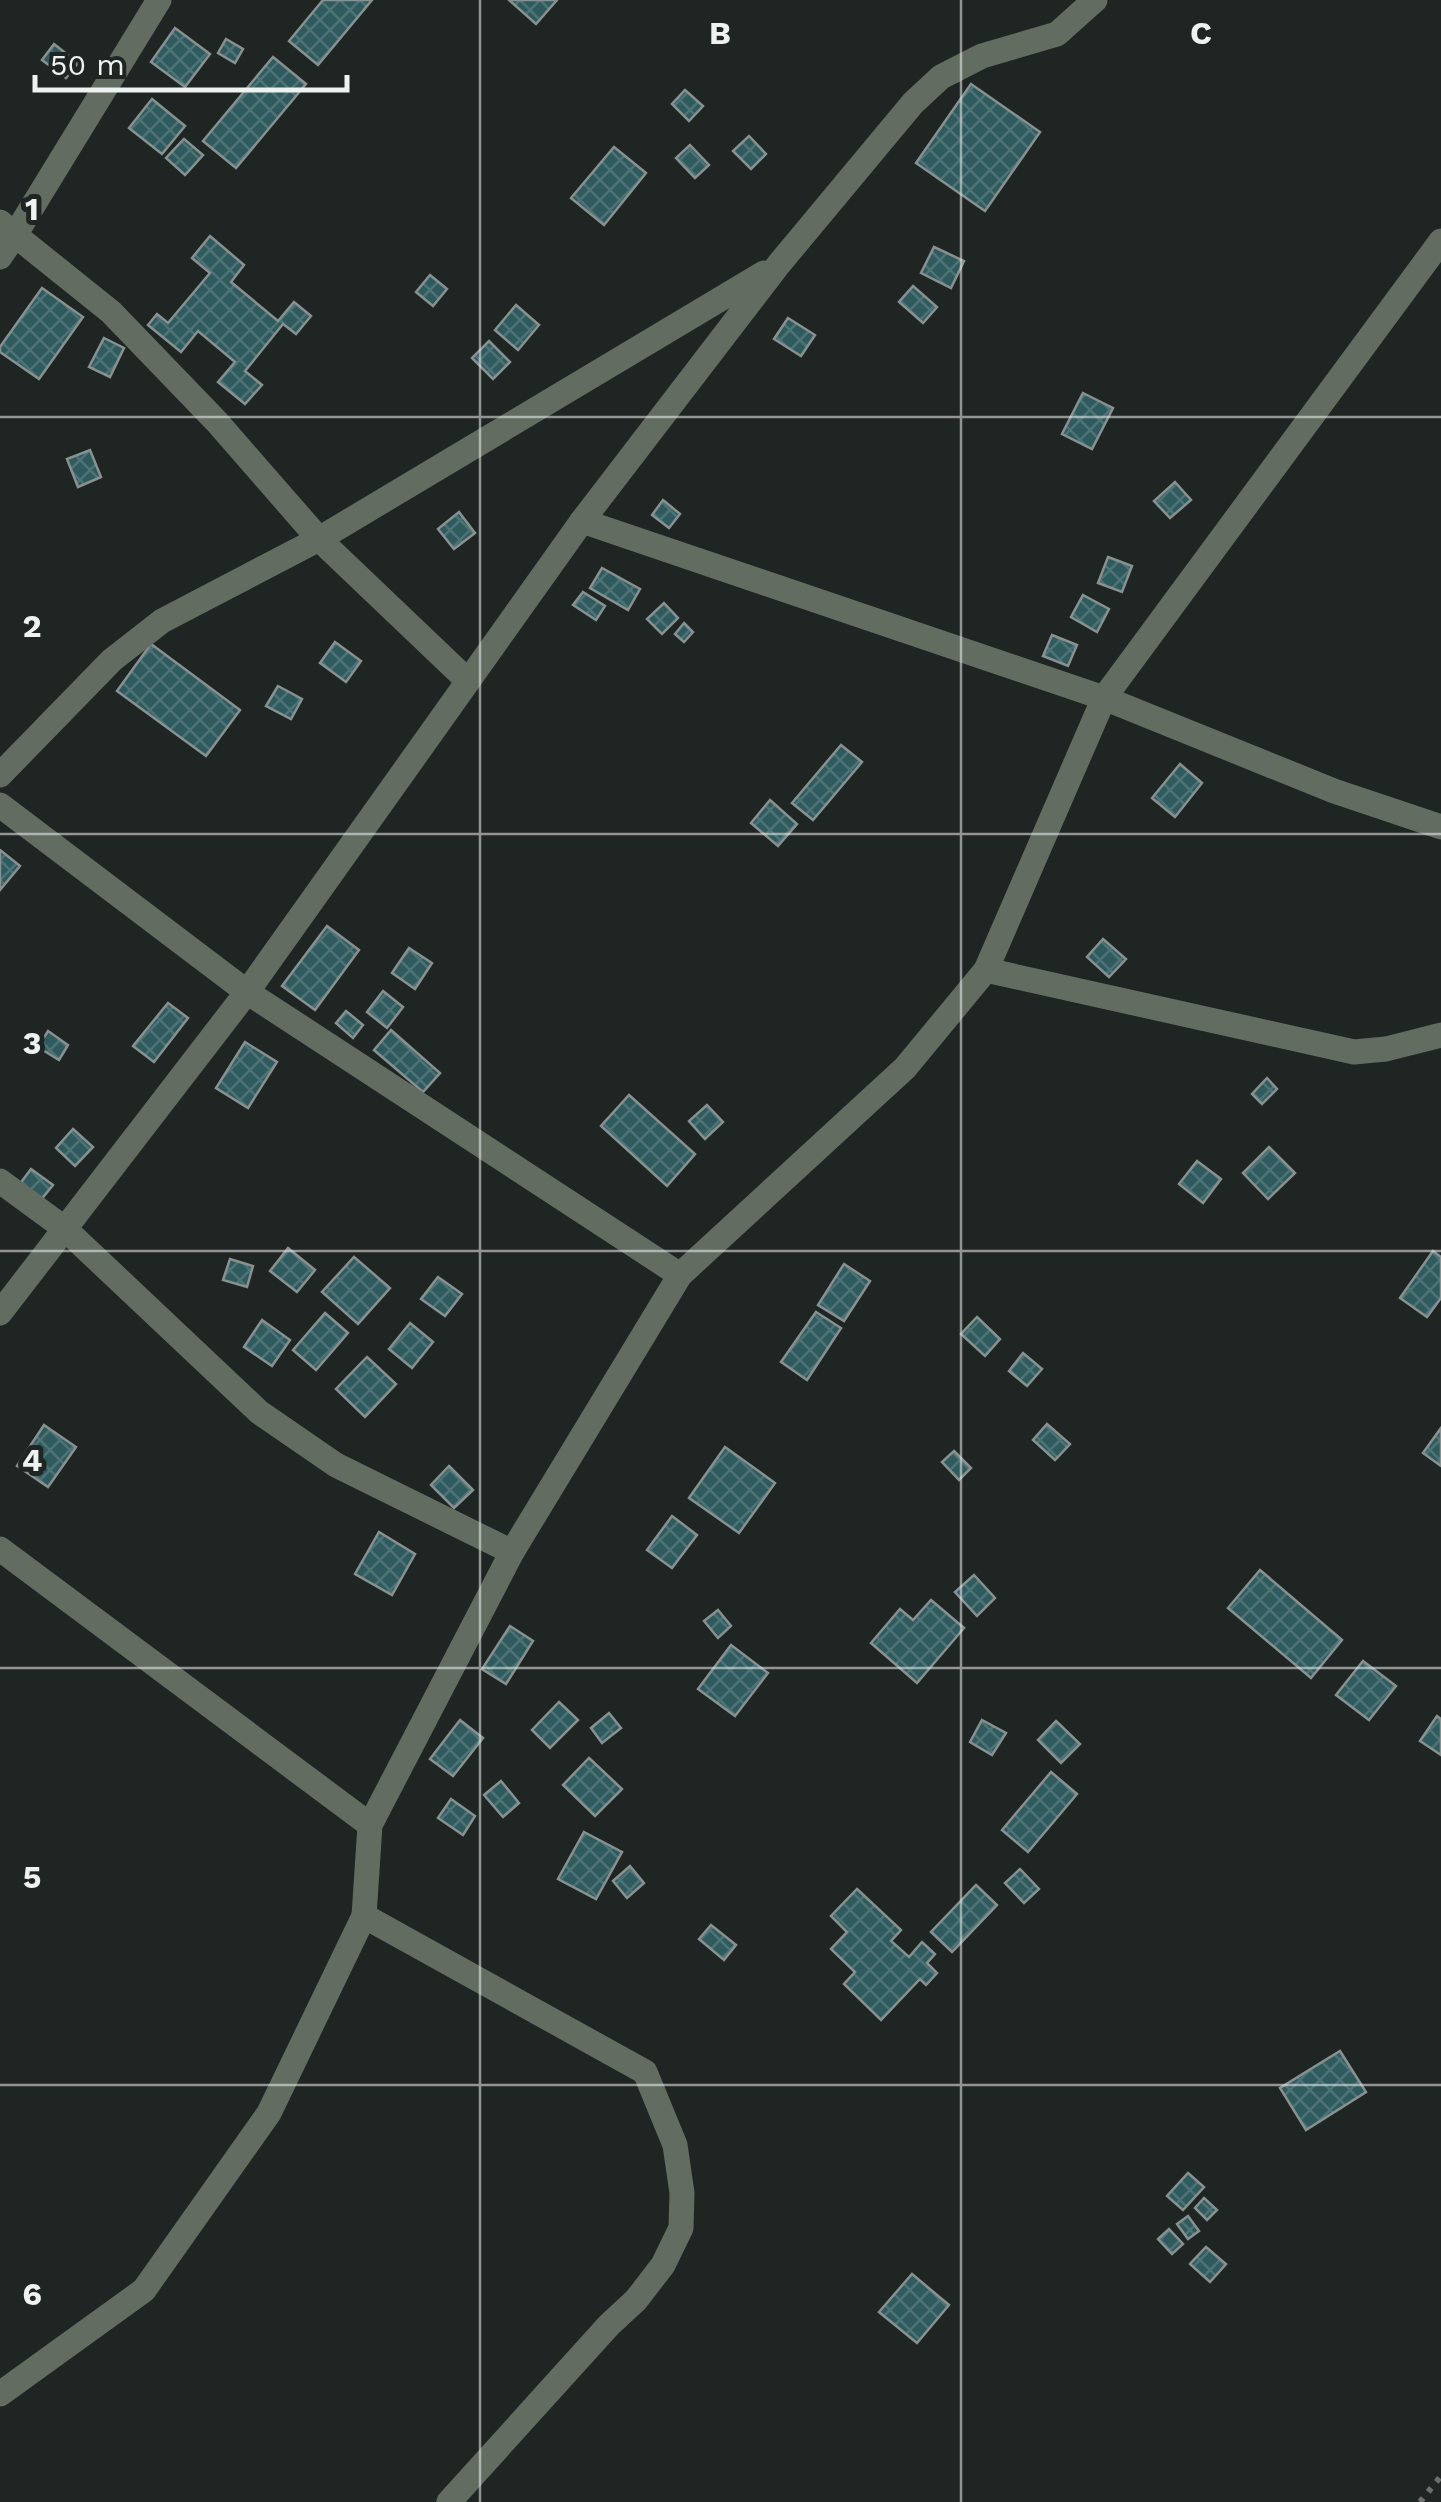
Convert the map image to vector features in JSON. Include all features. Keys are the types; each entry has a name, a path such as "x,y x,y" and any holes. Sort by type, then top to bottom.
{"street":[{"path":"0,257 8,228 160,0"},
{"path":"0,1313 247,992 582,521 780,264 913,103 941,77 982,56 1057,34 1095,0"},
{"path":"8,228 111,312 217,422 320,539 468,680"},
{"path":"0,2394 144,2290 269,2113 364,1916 370,1825 512,1552 680,1275 905,1068 986,970 1104,698 1441,241"},
{"path":"0,775 137,638 162,620 320,539 780,264"},
{"path":"582,521 1104,698 1334,792 1441,827"},
{"path":"0,804 247,992 680,1275"},
{"path":"986,970 1354,1052 1441,1036"},
{"path":"0,1181 64,1228 259,1412 336,1465 512,1552"},
{"path":"0,1548 370,1825"},
{"path":"364,1916 645,2072 676,2145 682,2193 681,2228 663,2265 636,2300 449,2502"}],"path":[{"path":"1420,2502 1441,2476"}],"building":[{"path":"323,0 372,0 318,65 289,41"},
{"path":"509,0 557,0 536,24"},
{"path":"175,28 210,54 185,87 151,62"},
{"path":"226,39 243,49 235,63 218,53"},
{"path":"54,44 78,63 66,78 42,60"},
{"path":"273,57 306,84 236,168 203,141"},
{"path":"971,84 1040,132 985,211 916,163"},
{"path":"685,90 703,106 689,121 672,104"},
{"path":"152,99 185,126 162,154 129,128"},
{"path":"749,136 766,154 751,169 733,151"},
{"path":"184,139 203,155 185,175 166,158"},
{"path":"690,145 709,165 695,178 676,158"},
{"path":"614,147 646,173 604,225 571,198"},
{"path":"210,236 244,265 231,282 278,321 294,302 311,316 296,334 283,324 245,371 262,385 245,404 218,382 235,362 198,331 181,352 148,325 157,314 168,323 210,273 192,258"},
{"path":"934,247 964,261 951,288 921,273"},
{"path":"430,275 447,289 433,306 416,292"},
{"path":"913,286 937,307 923,323 899,302"},
{"path":"42,288 83,317 39,379 0,352 0,347"},
{"path":"516,305 539,325 518,350 495,330"},
{"path":"788,318 815,335 801,356 774,339"},
{"path":"104,338 124,348 110,377 89,367"},
{"path":"489,341 510,362 493,379 472,358"},
{"path":"1083,393 1113,408 1092,449 1062,434"},
{"path":"90,450 101,477 78,487 67,459"},
{"path":"1175,482 1191,500 1170,518 1154,501"},
{"path":"663,500 680,514 669,528 652,515"},
{"path":"459,512 475,533 454,549 438,529"},
{"path":"1108,557 1132,566 1122,592 1098,583"},
{"path":"602,568 640,589 628,610 590,588"},
{"path":"583,592 605,606 596,620 573,605"},
{"path":"1083,595 1109,609 1097,632 1071,617"},
{"path":"664,603 678,618 662,634 647,619"},
{"path":"684,623 693,632 684,642 675,634"},
{"path":"1052,635 1077,645 1068,666 1043,656"},
{"path":"335,642 361,661 346,682 320,663"},
{"path":"151,644 240,710 206,756 117,691"},
{"path":"278,686 302,699 291,719 266,706"},
{"path":"841,745 862,762 813,820 792,803"},
{"path":"1180,764 1202,783 1175,817 1152,798"},
{"path":"770,800 797,824 778,846 751,823"},
{"path":"0,850 20,866 0,890"},
{"path":"327,926 359,950 315,1010 282,986"},
{"path":"1103,939 1126,959 1109,977 1087,957"},
{"path":"409,948 432,963 415,989 392,973"},
{"path":"383,991 403,1007 387,1028 367,1012"},
{"path":"168,1003 188,1018 154,1062 133,1046"},
{"path":"346,1011 363,1025 353,1038 336,1023"},
{"path":"391,1030 440,1073 423,1092 374,1050"},
{"path":"48,1031 68,1045 59,1060 38,1047"},
{"path":"245,1042 277,1062 248,1108 216,1088"},
{"path":"1267,1078 1277,1089 1262,1104 1252,1094"},
{"path":"629,1095 695,1154 667,1186 601,1126"},
{"path":"707,1105 723,1122 705,1139 689,1121"},
{"path":"73,1129 93,1147 75,1166 56,1148"},
{"path":"1269,1147 1295,1173 1268,1199 1243,1173"},
{"path":"1197,1161 1221,1179 1203,1203 1179,1184"},
{"path":"31,1169 53,1185 40,1201 19,1185"},
{"path":"288,1248 315,1270 297,1292 270,1271"},
{"path":"1433,1251 1441,1257 1441,1298 1427,1317 1400,1298"},
{"path":"354,1257 390,1288 358,1324 322,1292"},
{"path":"230,1259 253,1266 247,1287 223,1280"},
{"path":"844,1264 870,1281 844,1321 818,1305"},
{"path":"438,1277 462,1294 445,1316 421,1299"},
{"path":"816,1312 841,1328 807,1380 781,1362"},
{"path":"325,1313 348,1333 316,1370 293,1350"},
{"path":"977,1317 1000,1339 985,1356 961,1334"},
{"path":"262,1320 290,1340 272,1366 244,1347"},
{"path":"410,1323 433,1342 412,1368 389,1349"},
{"path":"1023,1353 1042,1369 1027,1386 1009,1371"},
{"path":"367,1357 396,1384 365,1417 336,1389"},
{"path":"1047,1424 1070,1444 1055,1460 1033,1440"},
{"path":"44,1425 76,1447 48,1487 17,1466"},
{"path":"1441,1428 1441,1466 1423,1453"},
{"path":"725,1447 775,1483 739,1533 689,1498"},
{"path":"954,1451 971,1468 959,1480 942,1462"},
{"path":"449,1466 473,1490 454,1508 431,1485"},
{"path":"672,1516 697,1535 672,1568 647,1550"},
{"path":"379,1532 415,1554 392,1595 355,1574"},
{"path":"1260,1570 1342,1640 1311,1678 1228,1608"},
{"path":"974,1575 995,1598 977,1616 955,1592"},
{"path":"931,1600 964,1628 917,1683 871,1643 900,1609 913,1620"},
{"path":"718,1610 731,1626 718,1638 704,1621"},
{"path":"510,1626 533,1641 506,1684 482,1669"},
{"path":"731,1645 768,1673 735,1716 698,1689"},
{"path":"1363,1661 1396,1686 1369,1720 1336,1695"},
{"path":"559,1702 578,1720 550,1748 532,1730"},
{"path":"609,1713 621,1728 602,1743 591,1728"},
{"path":"1437,1716 1441,1719 1441,1755 1420,1741"},
{"path":"460,1720 483,1738 453,1776 430,1759"},
{"path":"982,1720 1006,1733 992,1755 970,1742"},
{"path":"1056,1721 1080,1744 1061,1763 1038,1740"},
{"path":"589,1758 622,1789 595,1816 563,1785"},
{"path":"1051,1772 1077,1794 1028,1852 1002,1830"},
{"path":"501,1781 519,1803 503,1817 484,1795"},
{"path":"451,1799 475,1816 463,1835 438,1818"},
{"path":"584,1832 622,1852 596,1899 558,1879"},
{"path":"630,1866 644,1883 627,1898 613,1881"},
{"path":"1020,1869 1039,1889 1024,1903 1005,1883"},
{"path":"976,1885 997,1905 952,1952 931,1932"},
{"path":"857,1889 901,1930 891,1941 909,1957 922,1942 935,1954 927,1963 937,1973 926,1985 920,1979 881,2020 844,1984 855,1972 831,1949 847,1932 831,1916"},
{"path":"711,1925 736,1945 724,1960 699,1939"},
{"path":"1340,2051 1366,2092 1306,2130 1280,2088"},
{"path":"1188,2173 1204,2187 1183,2210 1167,2196"},
{"path":"1204,2198 1217,2210 1207,2220 1195,2208"},
{"path":"1188,2216 1199,2231 1188,2239 1177,2224"},
{"path":"1169,2229 1183,2244 1172,2254 1158,2239"},
{"path":"1206,2247 1226,2264 1210,2282 1190,2264"},
{"path":"912,2274 949,2305 917,2343 879,2312"}]}
